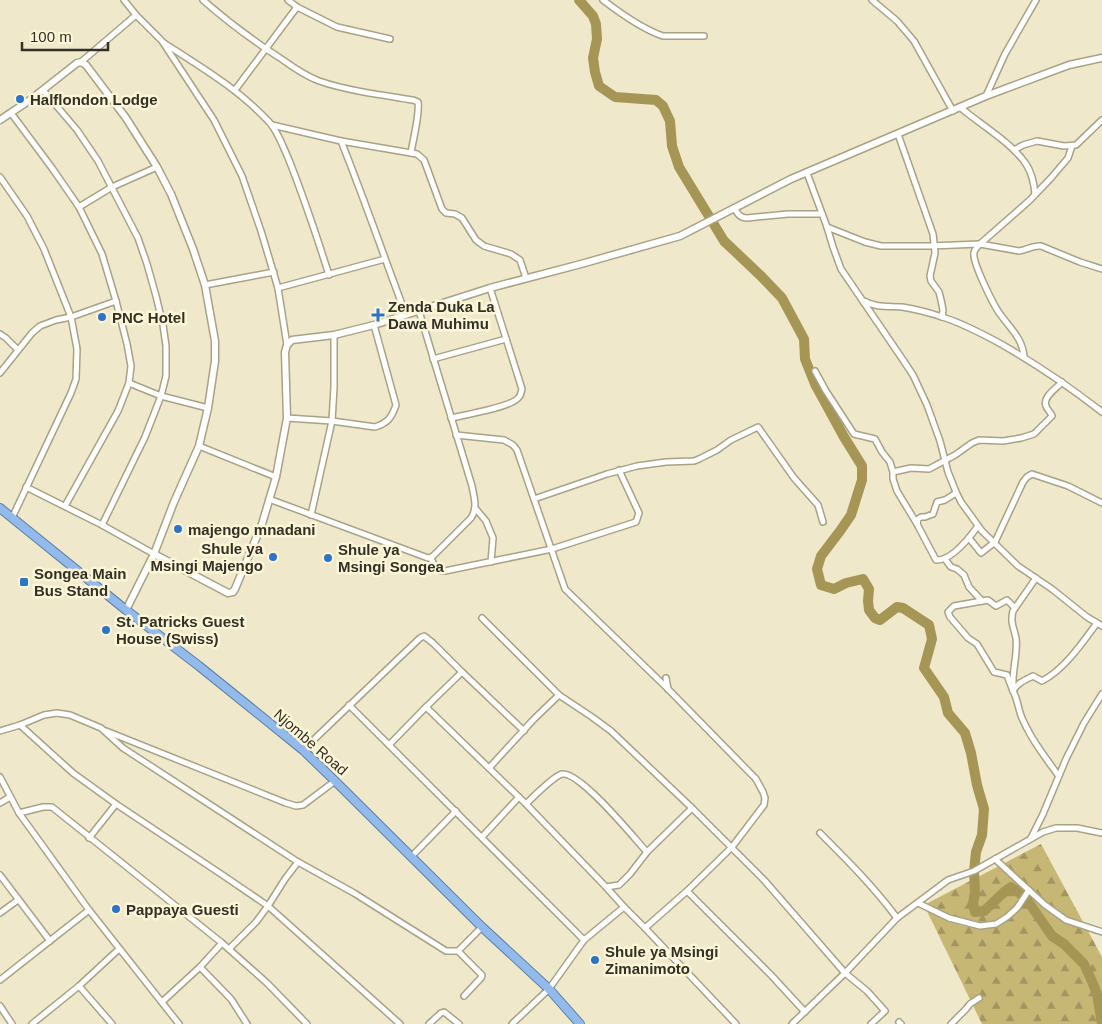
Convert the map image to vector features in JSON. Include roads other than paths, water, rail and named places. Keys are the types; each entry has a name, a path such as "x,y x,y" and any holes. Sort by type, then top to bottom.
{"highway":[{"name":"Njombe Road","path":"0,508 303,750 482,927 549,990 580,1024"}],"street":[{"path":"124,0 162,41 235,90 272,125 295,175 328,276"},
{"path":"203,0 266,49 305,75 318,81 368,94 418,102 411,152"},
{"path":"288,0 297,7 337,27 390,40"},
{"path":"603,0 656,34 662,36 704,36"},
{"path":"872,0 897,21 914,41 953,111"},
{"path":"986,96 1006,54 1036,0"},
{"path":"235,90 297,7"},
{"path":"0,120 43,90 76,63 81,62 136,15"},
{"path":"26,487 102,525 228,593 236,589 270,499 287,418 285,361 287,345 278,288 242,176 214,120 162,41"},
{"path":"287,345 292,340 334,335 374,326 490,288 680,236 791,179 986,96 1069,65 1102,58"},
{"path":"81,62 86,65 111,97 157,166 181,217 205,285 215,342 215,360 208,408 199,446 174,502 154,554 126,610"},
{"path":"43,90 77,130 98,161 138,238 163,325 166,346 166,376 162,396 145,438 102,525"},
{"path":"961,108 1014,150 1027,164 1032,174 1035,194"},
{"path":"11,114 79,207 102,254 116,301 131,366 129,383 118,411 65,506"},
{"path":"1014,150 1023,145 1038,141 1064,146 1076,145 1102,120"},
{"path":"272,125 341,141 417,154 424,160 442,209 446,213 455,214 462,218 476,240 484,246 511,254 520,260 526,278"},
{"path":"898,134 933,234 935,253 930,276 941,300 942,317"},
{"path":"341,141 406,315"},
{"path":"1024,357 1021,344 990,297 974,254 980,244 1022,207 1065,162 1072,146"},
{"path":"79,207 112,187 157,166"},
{"path":"807,172 841,269 913,375 927,405 956,493 978,526 1018,566 1052,589 1087,618 1099,624 1053,674 1042,682 1033,676 1015,686 1013,691"},
{"path":"0,177 27,216 44,249 71,317 77,349 76,380 12,518"},
{"path":"734,208 739,215 747,218 788,214 822,214"},
{"path":"827,227 865,242 881,246 980,244 1019,251 1036,245 1080,262 1102,268"},
{"path":"278,288 328,276 384,259"},
{"path":"205,285 274,272"},
{"path":"451,418 499,408 514,402 519,398 522,389 490,288"},
{"path":"862,300 875,306 902,307 942,317 987,336 1062,382 1102,412"},
{"path":"0,373 32,333 40,326 116,301"},
{"path":"419,311 472,486 476,508 486,521 493,538 491,562"},
{"path":"287,418 332,421 375,427 382,425 393,415 396,405 374,326"},
{"path":"0,334 18,350"},
{"path":"311,515 332,421 334,335"},
{"path":"433,359 506,339"},
{"path":"815,371 854,434 875,439 890,462 897,492 936,560 942,561 952,555 978,526"},
{"path":"893,472 911,468 929,469 975,441 1003,441 1034,434 1052,418 1052,414 1045,401 1062,382"},
{"path":"129,383 162,396 208,408"},
{"path":"534,498 619,470 666,462 694,461 758,427 794,478 818,505 823,522"},
{"path":"456,435 504,440 513,445 517,450 566,589 756,779 763,792 765,798 764,805 732,848 645,928"},
{"path":"199,446 276,477"},
{"path":"430,558 435,568 441,571 552,549 636,522 639,513 619,470"},
{"path":"969,538 981,553 995,542 1023,482 1026,477 1032,474 1068,486 1102,503"},
{"path":"917,524 918,519 921,517 933,514 937,502 945,500 956,493"},
{"path":"270,499 424,558 430,558 471,518 476,508"},
{"path":"945,559 951,567 964,575 969,587 982,601"},
{"path":"1013,691 1012,683 1017,650 1011,616 1036,578"},
{"path":"1015,608 1007,600 996,606 988,600 954,606 948,612 968,638 977,644 994,672 1007,675 1017,697 1021,716 1035,744 1058,775"},
{"path":"482,618 559,695 611,731 764,880 845,973 867,991 885,1010 872,1024"},
{"path":"303,750 424,636 524,731"},
{"path":"389,745 462,672"},
{"path":"666,678 668,689"},
{"path":"1031,838 1044,814 1058,775 1084,723 1102,694"},
{"path":"489,768 559,695"},
{"path":"349,706 584,940"},
{"path":"426,707 526,804 736,1024"},
{"path":"0,731 44,715 57,713 70,715 296,806 303,805 335,781"},
{"path":"20,725 73,773 268,906 400,1024"},
{"path":"101,728 123,748 298,862 442,948 458,951 482,927"},
{"path":"526,804 559,776 564,774 570,775 587,788 620,821 647,852"},
{"path":"0,776 19,813 89,910 179,1024"},
{"path":"0,803 10,796"},
{"path":"482,837 519,797"},
{"path":"89,838 116,804"},
{"path":"19,813 43,807 52,807 222,943 267,983 307,1024"},
{"path":"606,887 618,885 630,874 647,852 692,808"},
{"path":"411,857 456,811"},
{"path":"792,1024 845,973 897,918 948,880 974,871 1031,838 1056,828 1077,828 1102,833"},
{"path":"820,833 869,883 897,918"},
{"path":"995,859 1045,905 1066,920 1102,932"},
{"path":"229,949 256,922 298,862"},
{"path":"0,875 50,941"},
{"path":"918,903 949,918 980,926 996,924 1007,917 1017,908 1029,890"},
{"path":"687,891 806,1012"},
{"path":"0,913 18,900"},
{"path":"512,1024 549,990 584,940 624,907"},
{"path":"0,980 89,910"},
{"path":"162,1002 200,967 222,943"},
{"path":"32,1024 80,986 119,948"},
{"path":"458,951 482,975 464,996"},
{"path":"200,967 231,999 248,1024"},
{"path":"80,986 112,1024"},
{"path":"951,1024 973,1001 980,998"},
{"path":"0,1006 12,1024"},
{"path":"429,1024 441,1012 444,1012 459,1024"}],"waterway":[{"path":"579,0 593,16 596,24 597,39 593,58 599,86 615,97 656,100 663,106 670,121 672,146 679,167 724,241 782,298 804,339 805,359 815,384 862,466 862,480 851,515 821,556 817,569 821,585 834,589 846,583 863,579 869,589 869,610 875,618 880,620 897,607 903,608 929,625 932,639 924,668 944,697 948,713 965,733 984,809 982,835 976,852 974,871 975,893 973,904 975,912 984,911 1011,887 1025,897 1052,936 1064,944 1084,964 1097,994 1102,1024"}],"place":[{"name":"Halflondon Lodge","path":"20,99"},
{"name":"Zenda Duka La Dawa Muhimu","path":"378,315"},
{"name":"PNC Hotel","path":"102,317"},
{"name":"majengo mnadani","path":"178,529"},
{"name":"Shule ya Msingi Majengo","path":"273,557"},
{"name":"Shule ya Msingi Songea","path":"328,558"},
{"name":"Songea Main Bus Stand","path":"24,582"},
{"name":"St. Patricks Guest House (Swiss)","path":"106,630"},
{"name":"Pappaya Guesti","path":"116,909"},
{"name":"Shule ya Msingi Zimanimoto","path":"595,960"}]}
